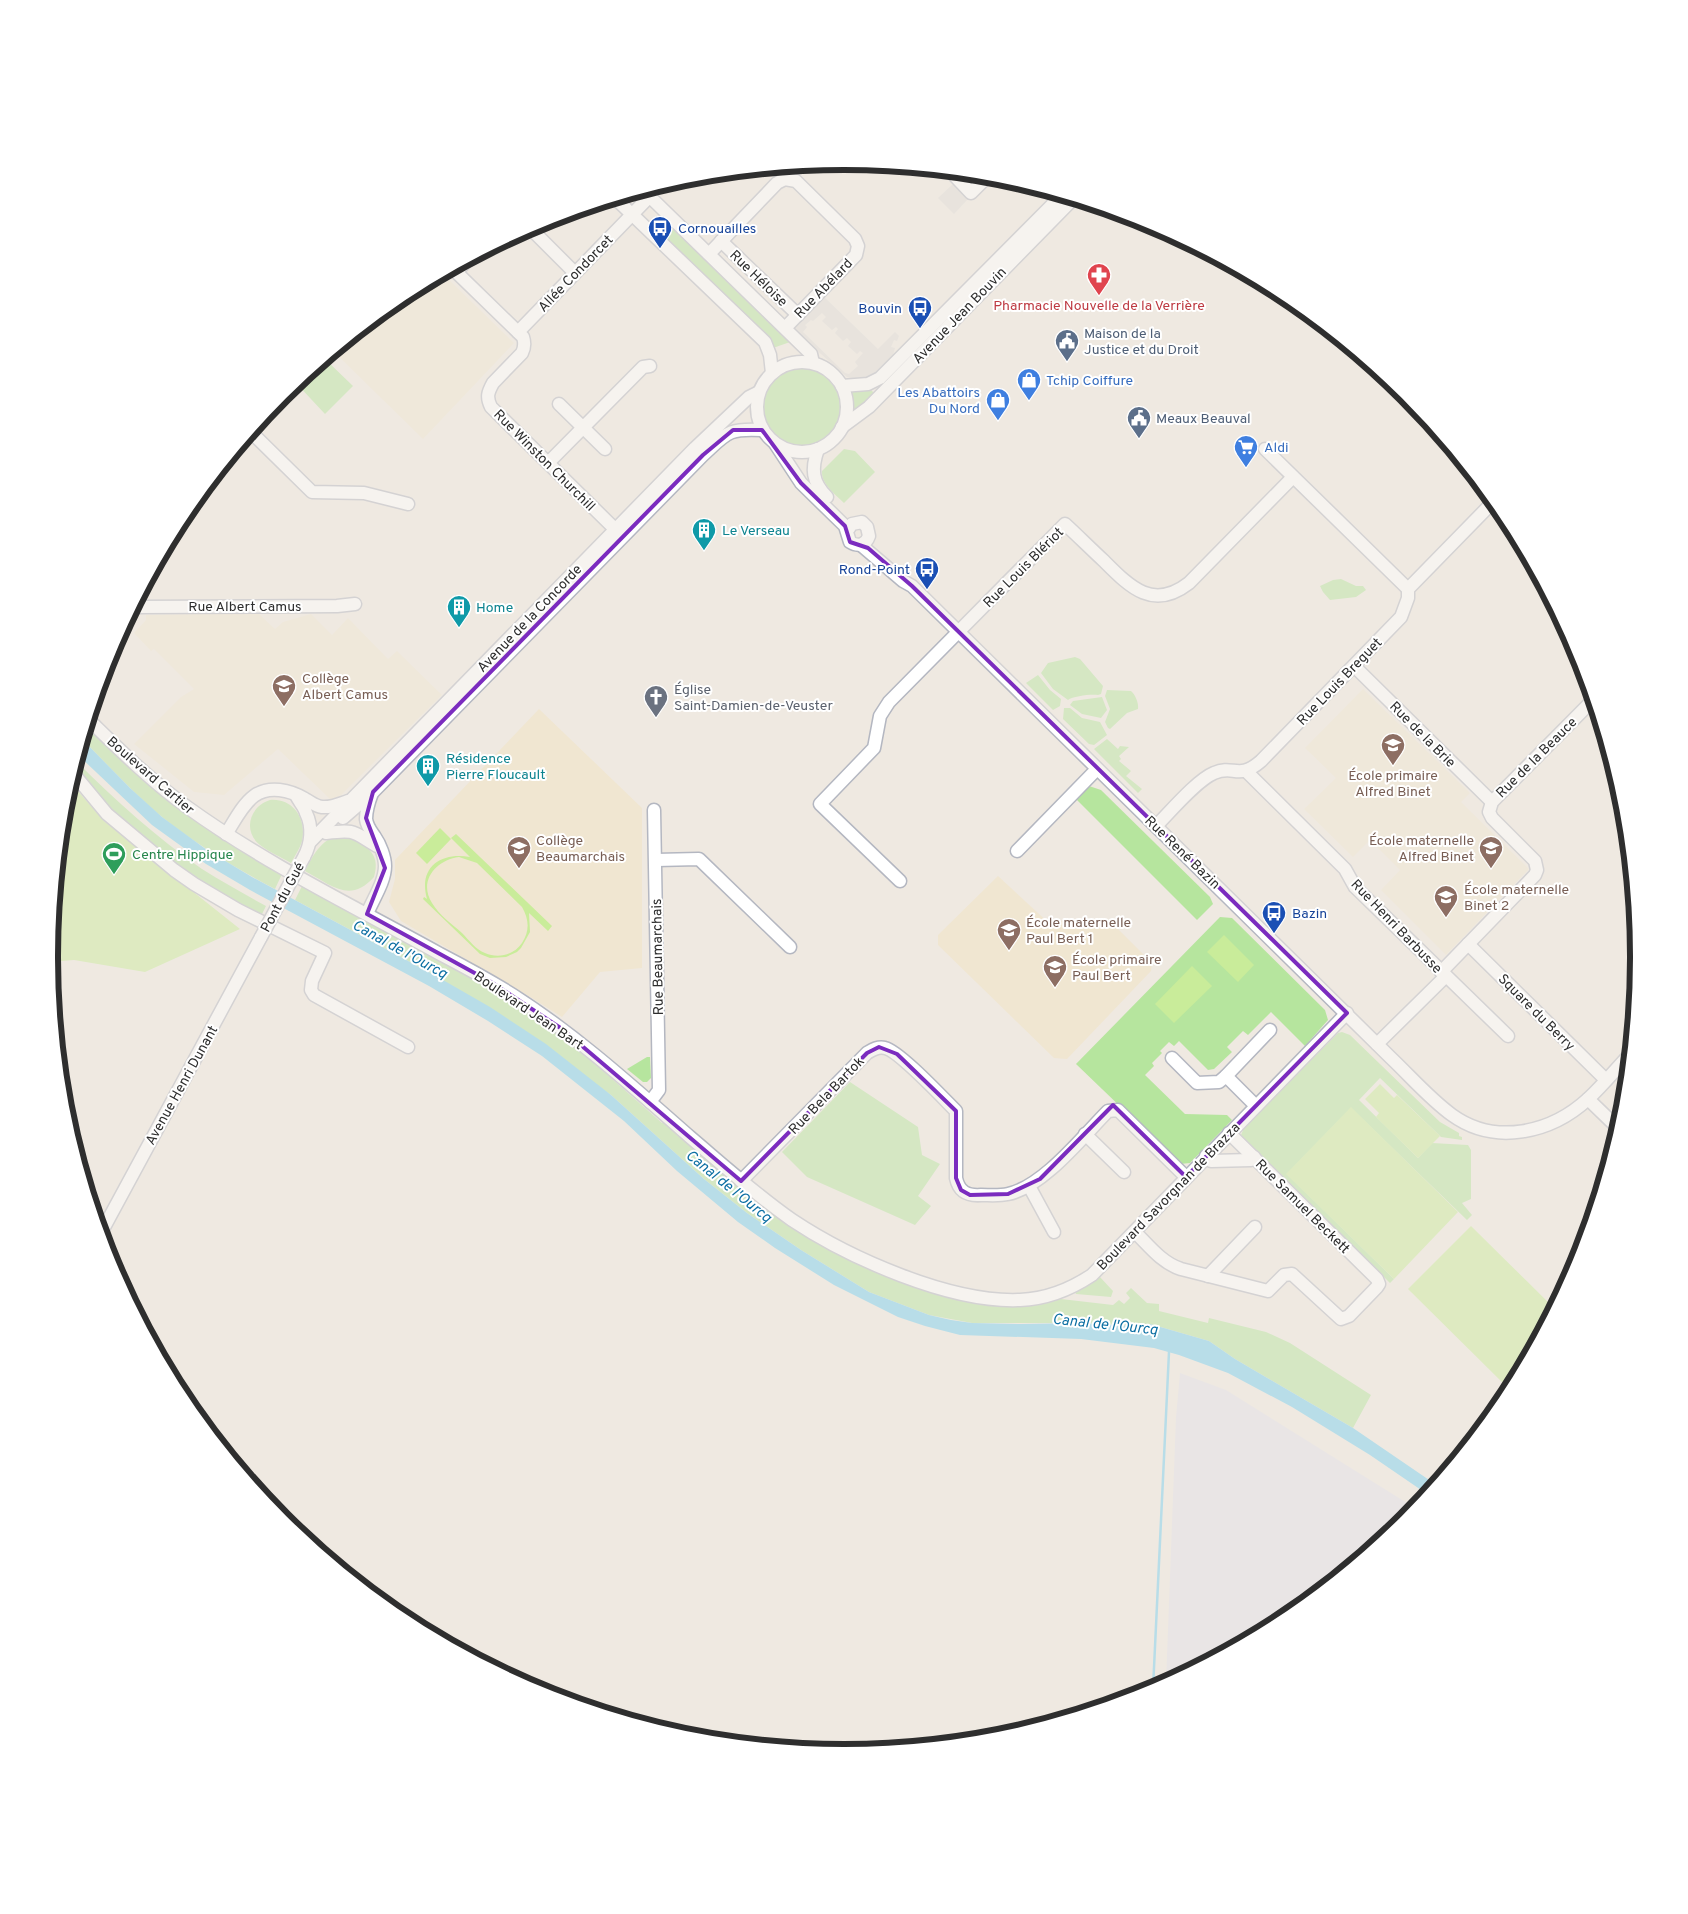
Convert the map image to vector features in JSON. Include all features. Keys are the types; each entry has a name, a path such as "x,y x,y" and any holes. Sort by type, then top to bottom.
{"street":[{"name":"Rue Abélard","path":"709,254 777,183 785,179 796,181 855,239 858,246 856,255 785,328"},
{"path":"958,179 971,193 981,183"},
{"path":"648,195 811,354 813,363"},
{"name":"Allée Condorcet","path":"518,332 632,214 646,196"},
{"name":"Avenue Jean Bouvin","path":"842,386 868,384 880,378 1057,200"},
{"path":"620,203 765,342 770,355 772,373"},
{"name":"Avenue Jean Bouvin","path":"842,427 869,407 1069,203"},
{"path":"536,233 575,272"},
{"name":"Rue Héloise","path":"721,241 798,315"},
{"path":"457,273 518,332"},
{"name":"Rue Winston Churchill","path":"518,332 523,337 525,349 493,383 487,394 491,407 619,533"},
{"path":"774,443 793,452 806,452 818,449 835,438 842,427 846,414 846,400 842,386 824,368 813,363 799,362 786,365 772,373 759,392 756,412 762,430 774,443 802,483 845,526 851,527 865,524 869,530 865,541 850,542 851,527 840,510 817,486 813,472 818,449"},
{"path":"548,464 643,367 650,366"},
{"name":"Avenue de la Concorde","path":"307,850 373,792 619,533 695,448 749,397 759,392"},
{"path":"559,404 606,449"},
{"name":"Avenue de la Concorde","path":"307,850 349,800 619,533 723,437 733,430 742,428 762,430"},
{"path":"255,436 312,492 364,493 408,504"},
{"path":"1265,449 1408,589 1488,507"},
{"name":"Rue Louis Blériot","path":"958,632 1065,524 1126,583 1137,591 1154,596 1178,590 1189,583 1293,477"},
{"name":"Rue René Bazin","path":"865,541 903,581 912,586 1454,1117 1484,1130 1506,1133 1518,1133 1540,1128 1559,1119 1588,1099 1624,1061"},
{"name":"Rue Louis Breguet","path":"1247,772 1261,761 1401,617 1408,598 1408,589"},
{"name":"Rue Albert Camus","path":"140,607 337,606 355,604"},
{"path":"900,881 820,804 874,748 880,716 889,702 958,632"},
{"name":"Rue de la Brie","path":"1354,666 1492,802"},
{"name":"Rue de la Beauce","path":"1468,944 1535,875 1537,870 1535,861 1492,818 1489,812 1492,802 1589,704"},
{"name":"Boulevard Cartier","path":"93,724 161,787 185,806 226,834 292,873"},
{"path":"1017,851 1097,768"},
{"path":"1156,826 1206,777 1219,771 1247,772"},
{"name":"Rue Henri Barbusse","path":"1247,772 1345,869 1354,887 1508,1036"},
{"path":"78,779 107,814 174,870 201,889 238,910 325,953 312,981 311,990 314,995 408,1047"},
{"path":"226,834 248,802 260,793 279,790 303,797 317,806 324,807 334,806 349,800"},
{"path":"367,914 385,868 376,838 369,829 366,818 373,792"},
{"path":"296,796 310,822 307,850"},
{"name":"Rue Beaumarchais","path":"650,1102 659,1090 654,810"},
{"path":"326,834 346,831 355,832 379,847"},
{"name":"Pont du Gué","path":"261,937 307,850"},
{"path":"656,860 699,859 790,947"},
{"name":"Boulevard Jean Bart","path":"292,873 512,995 592,1052 741,1181"},
{"name":"Avenue Henri Dunant","path":"105,1225 261,937"},
{"path":"1378,1044 1468,944"},
{"name":"Square du Berry","path":"1468,944 1606,1080"},
{"name":"Boulevard Savorgnan de Brazza","path":"741,1181 778,1210 811,1232 847,1251 890,1270 967,1295 1021,1300 1052,1294 1069,1288 1098,1270 1206,1156 1347,1013"},
{"path":"1172,1058 1197,1083 1219,1082 1270,1030"},
{"name":"Rue Bela Bartok","path":"741,1181 867,1054 878,1047 884,1047 897,1054 956,1111 956,1178 961,1190 965,1193 975,1196 1008,1194 1029,1186 1046,1175 1108,1110 1118,1110 1186,1177"},
{"path":"1226,1076 1256,1106"},
{"path":"1588,1099 1612,1123"},
{"name":"Rue Samuel Beckett","path":"1208,1276 1268,1291 1284,1275 1292,1274 1341,1319 1349,1316 1379,1284 1378,1279 1229,1133"},
{"path":"1085,1134 1124,1172"},
{"path":"1206,1156 1211,1160 1250,1160 1254,1157"},
{"path":"1029,1186 1054,1232"},
{"path":"1021,1300 1031,1293 1063,1283 1082,1272 1100,1257 1145,1211 1164,1200"},
{"path":"1135,1232 1171,1266 1208,1276 1255,1228"}],"highlighted area":[{"path":"733,430 762,430 801,483 845,526 850,542 868,548 912,586 1347,1013 1186,1177 1113,1105 1040,1179 1008,1194 970,1195 961,1190 956,1178 956,1111 897,1054 879,1047 867,1053 741,1181 562,1029 491,982 367,914 385,868 366,818 373,792 703,455"}],"shaded area":[{"path":"953,184 968,199 954,214 938,198"},
{"path":"447,278 514,343 423,439 338,356 407,303"},
{"path":"823,296 878,349 895,332 899,336 897,341 894,340 891,347 895,348 892,359 870,379 856,379 847,377 795,331 793,326","holes":["822,313 826,317 822,321 832,330 836,327 838,329 835,333 843,341 847,338 851,342 848,346 857,354 860,351 863,353 855,362 858,366 849,374 845,373 803,332 807,327 805,325 811,320 813,321"]},
{"path":"258,613 275,629 283,622 311,614 332,635 348,618 388,659 397,651 442,695 341,795 331,800 278,749 224,795 194,792 134,744 181,697 194,689 154,649 151,651 134,633 146,620 146,615"},
{"path":"1363,689 1470,793 1461,802 1529,869 1446,955 1381,890 1400,870 1370,840 1353,857 1304,809 1336,778 1305,748"},
{"name":"Collège Beaumarchais","path":"539,709 642,808 642,968 600,972 562,1017 401,921 389,902 395,879 395,860"},
{"path":"998,876 1051,925 1064,920 1109,920 1152,963 1151,971 1067,1059 1054,1058 938,945 938,935"},
{"path":"1180,1373 1226,1390 1409,1504 1363,1548 1323,1581 1281,1611 1237,1638 1166,1674 1176,1417"}],"green space":[{"path":"662,215 793,341 773,348 651,226"},
{"path":"329,363 353,386 325,414 301,389"},
{"path":"793,368 809,368 823,374 834,385 840,399 840,415 834,429 823,440 809,446 793,446 779,440 768,429 762,415 762,399 768,385 779,374"},
{"path":"869,388 875,394 856,413 851,412 849,391"},
{"path":"844,449 855,451 875,472 844,503 826,484 822,471"},
{"path":"1341,579 1356,586 1363,586 1366,590 1356,597 1330,600 1320,586 1333,580"},
{"path":"1075,657 1080,659 1103,686 1101,694 1078,696 1068,700 1053,689 1041,673 1048,663"},
{"path":"1038,675 1050,690 1061,699 1060,706 1053,710 1026,683"},
{"path":"1107,690 1131,691 1134,694 1138,707 1138,709 1127,713 1110,729 1105,722 1110,709 1105,696"},
{"path":"1102,697 1107,710 1101,718 1082,714 1070,705 1073,701"},
{"path":"1064,708 1070,708 1082,718 1100,722 1107,735 1094,745 1089,744 1063,719"},
{"path":"91,729 282,874 275,889 203,847 175,827 132,789 87,744"},
{"path":"1107,739 1118,749 1120,746 1129,747 1119,756 1121,759 1119,761 1131,771 1126,776 1142,789 1138,793 1094,749"},
{"path":"81,766 121,804 169,845 202,869 266,906 260,918 212,893 192,880 138,836 79,775"},
{"path":"1089,786 1101,790 1210,897 1213,904 1197,920 1076,799"},
{"name":"Centre Hippique","path":"76,789 104,821 240,929 145,972 74,960 58,961 58,957 59,906 64,854"},
{"path":"270,800 278,800 292,806 300,818 303,833 302,841 291,863 260,845 251,833 250,826 253,813 263,803"},
{"path":"440,828 451,839 427,864 416,853"},
{"path":"345,833 369,850 373,855 376,868 374,877 365,885 348,891 332,886 305,871 316,852 325,842"},
{"path":"456,834 552,926 548,931 529,913 530,932 517,952 506,957 490,958 480,954 423,899 424,897 427,899 426,878 434,864 450,857 459,856 470,857 451,838","holes":["459,857 477,863 522,907 526,916 528,925 525,938 519,947 505,955 495,956 479,950 438,911 428,895 428,880 443,862"]},
{"path":"302,886 466,973 529,1012 586,1054 662,1123 665,1120 759,1206 768,1211 770,1209 888,1275 1036,1304 1061,1299 1113,1305 1119,1300 1124,1304 1130,1298 1126,1293 1131,1288 1147,1303 1159,1304 1159,1311 1208,1323 1209,1318 1266,1332 1290,1343 1371,1395 1353,1428 1235,1359 1209,1341 1150,1324 1135,1326 1082,1323 972,1323 929,1315 869,1292 801,1250 747,1213 704,1179 611,1095 436,976 295,900"},
{"path":"1220,917 1232,918 1325,1010 1328,1020 1305,1046 1271,1012 1248,1035 1243,1031 1227,1047 1232,1052 1214,1069 1208,1070 1179,1041 1174,1046 1169,1042 1152,1063 1154,1066 1145,1075 1185,1114 1227,1115 1232,1120 1190,1163 1180,1164 1076,1064"},
{"path":"1224,935 1254,965 1238,982 1207,952"},
{"path":"1192,966 1212,986 1174,1023 1155,1004"},
{"path":"1342,1032 1350,1035 1440,1122 1459,1133 1459,1136 1462,1137 1462,1140 1441,1137 1380,1078 1359,1100 1418,1158 1432,1143 1468,1145 1471,1150 1471,1199 1462,1203 1472,1215 1467,1220 1351,1108 1287,1174 1394,1279 1390,1283 1241,1135 1244,1128 1338,1033"},
{"path":"650,1057 651,1078 647,1082 643,1082 627,1069"},
{"path":"850,1082 918,1127 922,1155 940,1164 918,1196 931,1206 915,1225 807,1177 782,1152"},
{"path":"1380,1084 1394,1098 1397,1095 1440,1136 1418,1158 1376,1117 1379,1113 1365,1099"},
{"path":"1351,1107 1458,1212 1394,1279 1286,1174"},
{"path":"1471,1226 1550,1304 1504,1384 1408,1289"},
{"path":"1099,1276 1113,1291 1111,1297 1076,1294 1075,1292"}],"water":[{"path":"87,744 130,788 162,817 207,850 252,877 436,976 490,1007 546,1044 611,1095 704,1179 747,1213 801,1250 869,1292 929,1315 951,1320 972,1323 1021,1324 1082,1323 1135,1326 1150,1324 1209,1341 1235,1359 1353,1428 1430,1481 1422,1490 1370,1455 1292,1407 1228,1373 1179,1355 1154,1348 1081,1339 960,1335 898,1317 834,1285 738,1222 677,1171 624,1121 542,1056 429,986 250,890 206,864 152,825 83,759"}],"waterway":[{"path":"1153,1680 1169,1352"}],"place":[{"name":"Cornouailles","path":"660,249"},
{"name":"Pharmacie Nouvelle de la Verrière","path":"1099,296"},
{"name":"Bouvin","path":"920,329"},
{"name":"Maison de la Justice et du Droit","path":"1067,362"},
{"name":"Tchip Coiffure","path":"1029,401"},
{"name":"Les Abattoirs Du Nord","path":"998,421"},
{"name":"Meaux Beauval","path":"1139,439"},
{"name":"Aldi","path":"1246,468"},
{"name":"Le Verseau","path":"704,551"},
{"name":"Rond-Point","path":"927,590"},
{"name":"Home","path":"459,628"},
{"name":"Collège Albert Camus","path":"284,707"},
{"name":"Église Saint-Damien-de-Veuster","path":"656,718"},
{"name":"École primaire Alfred Binet","path":"1393,766"},
{"name":"Résidence Pierre Floucault","path":"428,787"},
{"name":"Collège Beaumarchais","path":"519,869"},
{"name":"École maternelle Alfred Binet","path":"1491,869"},
{"name":"Centre Hippique","path":"114,875"},
{"name":"École maternelle Binet 2","path":"1446,918"},
{"name":"Bazin","path":"1274,934"},
{"name":"École maternelle Paul Bert 1","path":"1009,951"},
{"name":"École primaire Paul Bert","path":"1055,988"}],"water label":[{"name":"Canal de l'Ourcq","path":"400,949"},
{"name":"Canal de l'Ourcq","path":"729,1186"},
{"name":"Canal de l'Ourcq","path":"1105,1324"}]}
